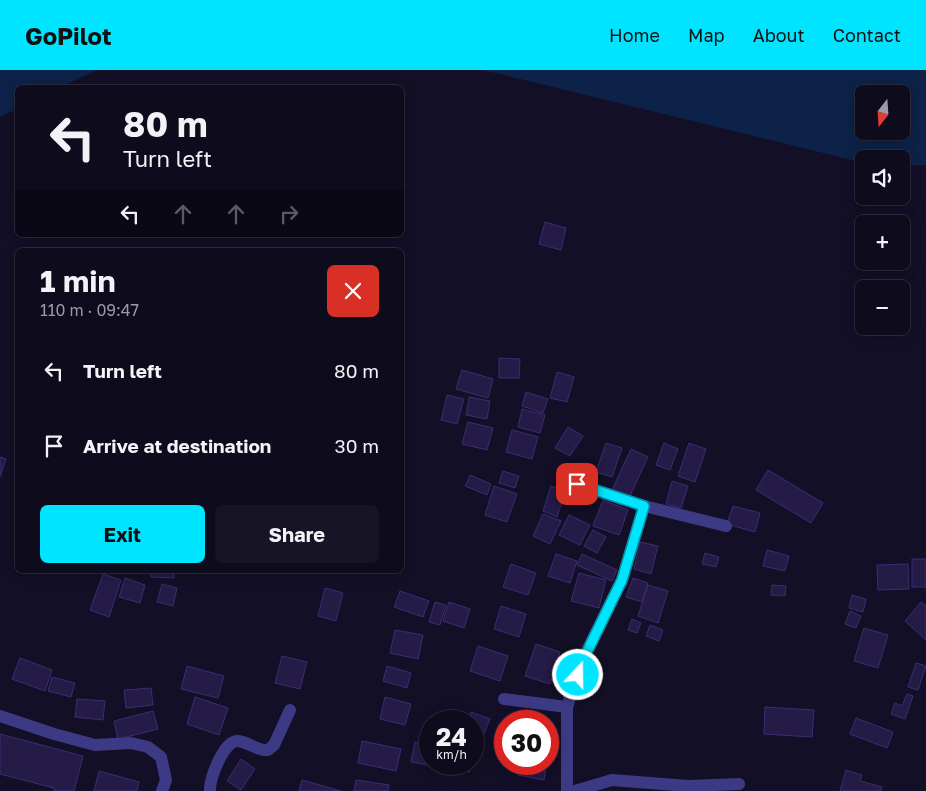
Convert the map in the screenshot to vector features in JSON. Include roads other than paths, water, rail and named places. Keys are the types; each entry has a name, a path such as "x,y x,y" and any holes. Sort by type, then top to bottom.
{"street":[{"path":"577,484 644,506 726,526"},
{"path":"566,791 567,707 583,660 622,580 644,506"},
{"path":"504,699 567,707"},
{"path":"210,791 214,773 227,747 236,741 259,750 268,750 274,745 290,710"},
{"path":"0,716 95,745 131,743 148,747 160,757 166,780 162,791"},
{"path":"575,791 612,780 688,786 739,784"}],"water":[{"path":"0,70 97,70 65,85 15,85 15,110 0,117"},
{"path":"483,70 926,70 926,165 910,166 910,150 855,150 855,161"}]}
